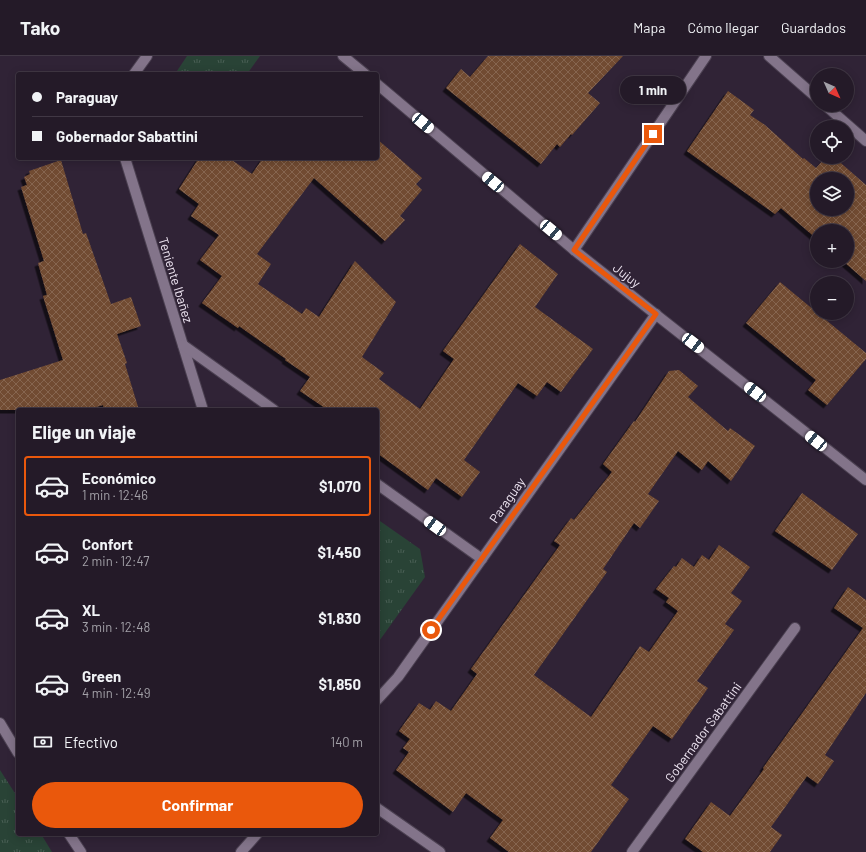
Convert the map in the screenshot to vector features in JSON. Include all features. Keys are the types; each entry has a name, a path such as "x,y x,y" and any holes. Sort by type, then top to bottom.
{"street":[{"path":"135,72 147,56"},
{"path":"343,56 363,72"},
{"path":"574,250 706,56"},
{"path":"769,56 810,92"},
{"name":"Jujuy","path":"379,86 574,250 866,480"},
{"path":"833,112 866,141"},
{"name":"Teniente Ibañez","path":"126,160 202,408"},
{"name":"Paraguay","path":"379,698 398,677 656,314"},
{"path":"183,345 271,408"},
{"path":"379,485 482,559"},
{"name":"Gobernador Sabattini","path":"632,852 795,628"},
{"path":"0,724 16,750"},
{"path":"379,809 440,852"},
{"path":"70,836 81,852"},
{"path":"241,852 256,836"}],"green space":[{"path":"187,56 260,56 248,72 176,72"},
{"path":"379,520 420,549 425,577 379,641"},
{"path":"0,770 16,795 16,836 42,836 52,852 0,852"}],"building":[{"path":"488,56 623,56 588,93 600,103 560,147 557,144 541,164 446,88 461,69 470,77"},
{"path":"728,91 754,110 750,115 765,125 803,159 804,158 816,168 820,164 842,164 851,172 810,172 810,216 854,216 854,174 866,185 866,281 851,268 854,268 854,224 810,224 810,233 781,208 775,214 687,151"},
{"path":"379,141 422,178 416,184 422,190 400,216 405,220 385,241 314,178 257,254 271,264 258,284 302,314 306,308 319,317 355,261 396,302 362,357 384,373 379,379 420,409 454,359 443,351 520,244 558,274 535,307 593,349 561,392 547,382 537,396 518,383 464,460 480,472 462,497 436,478 428,490 379,454 379,408 325,408 300,391 310,377 239,326 238,328 202,303 222,276 200,260 219,235 191,216 199,204 179,189 198,160 232,160 252,174 262,160 379,160"},
{"path":"61,160 83,234 86,233 111,304 131,297 141,326 117,334 127,363 125,364 138,408 104,408 103,405 93,408 16,408 16,410 0,410 0,380 63,360 43,296 47,295 38,263 44,261 21,187 27,185 24,177 30,174 29,171"},
{"path":"780,282 810,307 810,320 826,320 866,353 866,359 827,405 808,390 816,380 746,323"},
{"path":"679,370 698,386 688,397 728,431 730,428 755,446 731,481 708,461 702,470 678,451 648,494 659,501 640,528 634,523 603,569 607,572 534,675 591,717 640,646 649,652 678,611 666,602 669,598 656,589 682,558 694,567 702,555 709,560 719,545 750,567 731,593 742,601 725,624 734,630 697,681 708,688 672,739 653,726 611,785 629,799 591,852 509,852 490,838 503,820 466,793 453,812 396,770 409,752 403,748 410,739 399,731 419,703 430,710 436,701 451,711 477,674 471,669 560,545 554,541 571,518 574,520 612,472 603,464 634,421 635,422 669,371"},
{"path":"802,493 858,534 832,570 775,531"},
{"path":"848,587 866,600 866,693 825,755 834,761 818,784 807,776 771,827 782,835 770,852 703,852 685,839 711,802 730,816 863,628 834,608"}],"route":[{"path":"431,630 656,314 574,250 653,134"}]}
